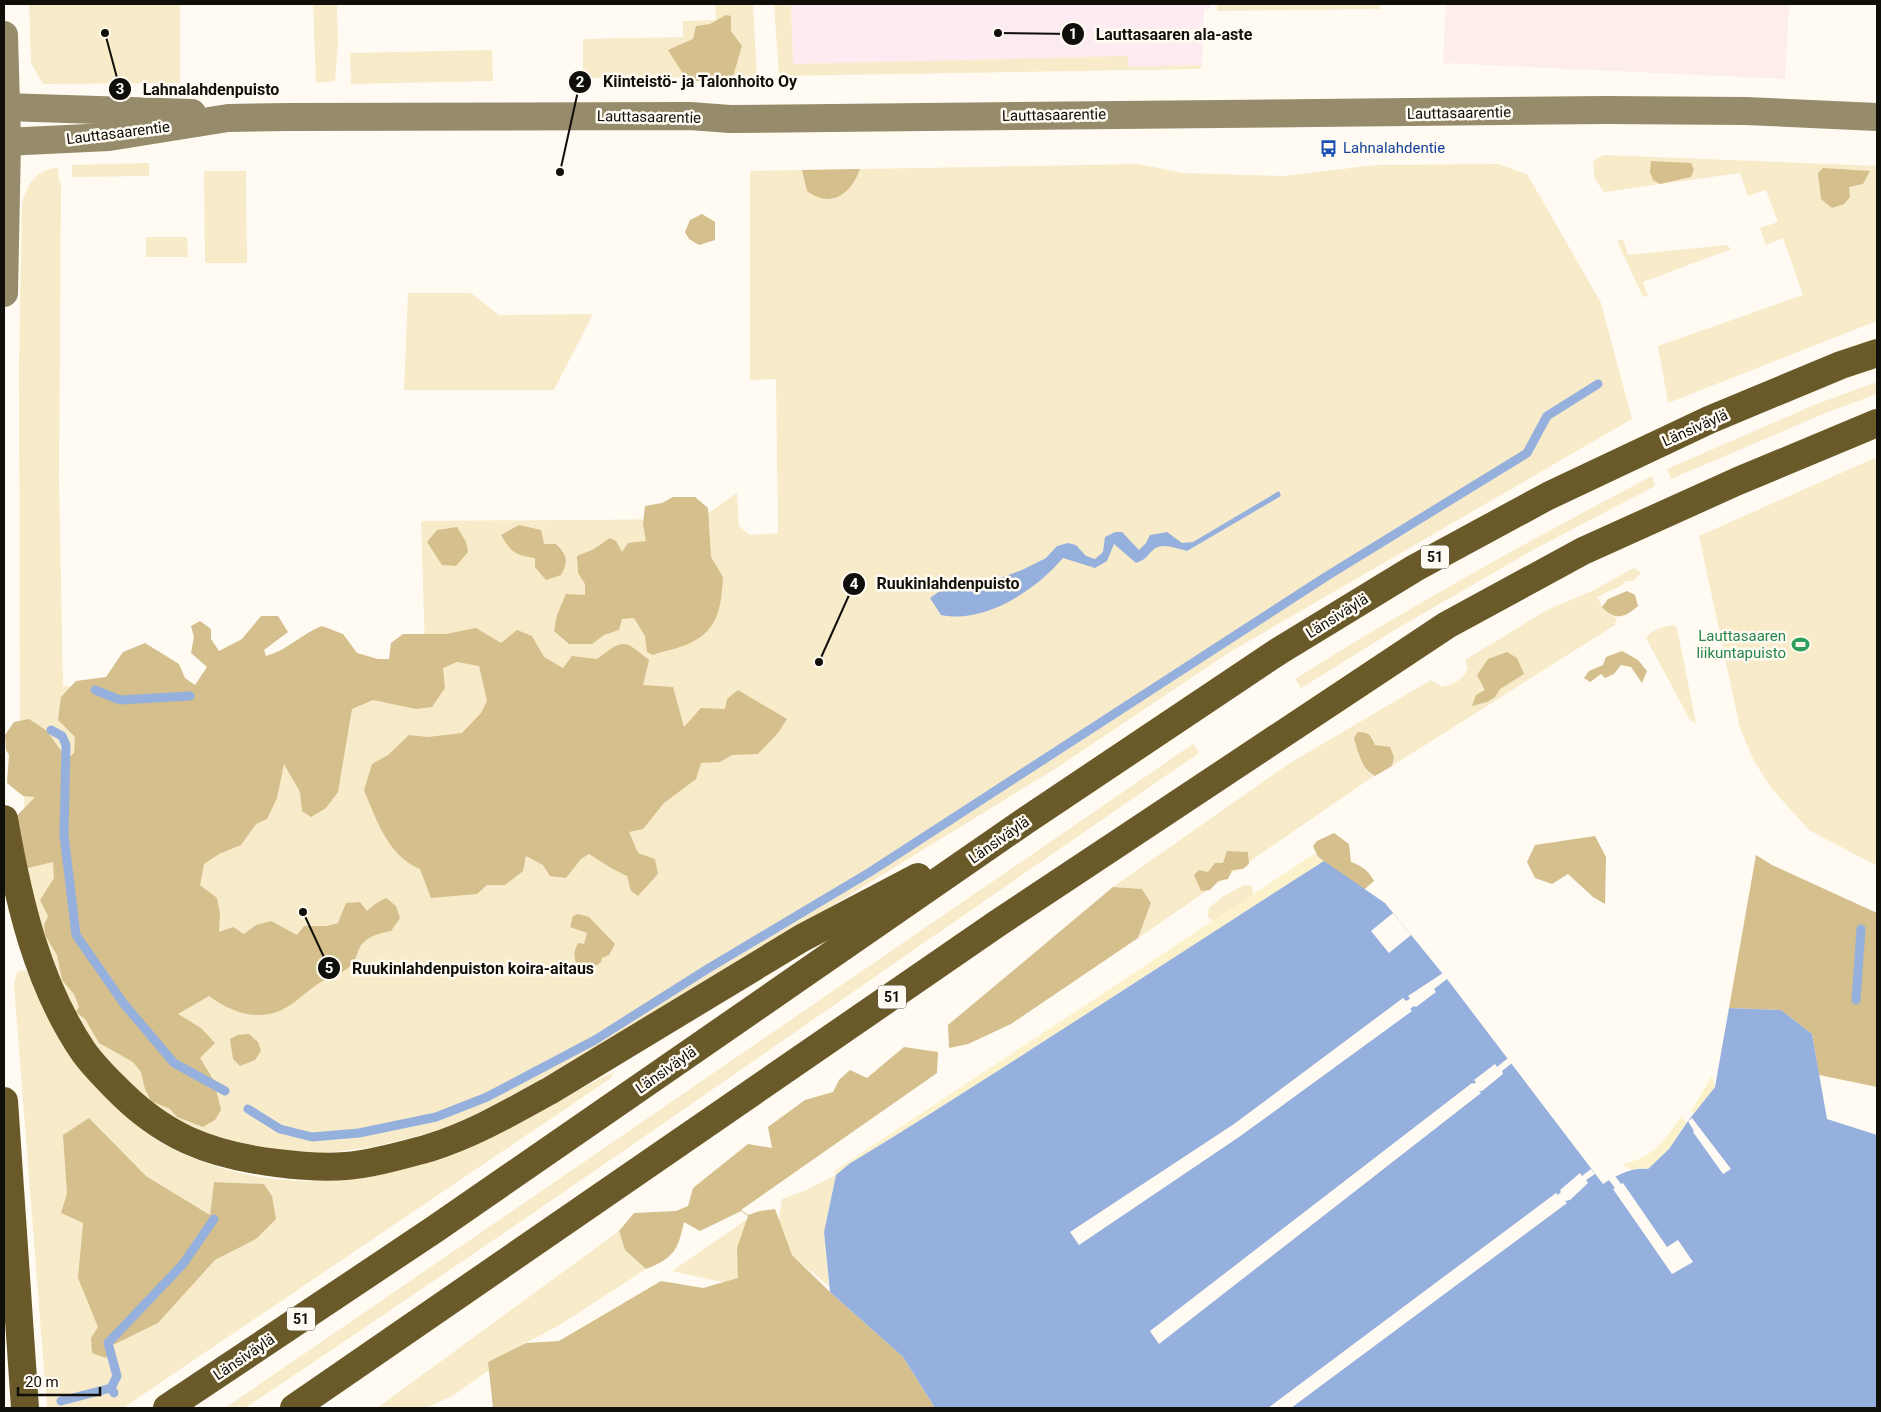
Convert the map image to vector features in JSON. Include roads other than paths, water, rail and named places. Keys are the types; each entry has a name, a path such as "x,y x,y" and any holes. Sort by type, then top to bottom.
{"highway":[{"name":"Länsiväylä","path":"167,1408 435,1229 1026,821 1279,651 1415,568 1548,496 1709,420 1841,365 1877,353"},
{"name":"51","path":"294,1408 998,923 1447,625 1583,552 1738,480 1877,423"},
{"path":"4,819 16,887 46,979 79,1045 100,1072 135,1108 172,1134 212,1151 244,1159 318,1167 347,1166 430,1148 510,1113 559,1086 802,938 1026,821"},
{"path":"4,1101 24,1408"}],"main road":[{"path":"4,35 6,142 4,293"},
{"name":"Lauttasaarentie","path":"5,107 172,111 231,118 537,115 826,118 1605,110 1746,110 1877,117"},
{"name":"Lauttasaarentie","path":"6,142 109,137 231,118"}],"water":[{"path":"1279,491 1281,496 1187,551 1169,546 1160,546 1136,563 1114,544 1107,561 1095,568 1063,558 1039,582 1024,592 1008,602 975,614 941,615 930,598 944,588 986,583 1022,570 1046,558 1057,546 1068,543 1076,545 1086,556 1095,559 1103,552 1105,537 1115,532 1122,532 1139,550 1146,543 1150,535 1167,532 1182,543 1193,542"},
{"path":"1324,861 1385,903 1447,979 1603,1184 1630,1170 1648,1169 1669,1149 1715,1087 1729,1008 1781,1010 1812,1034 1827,1119 1877,1135 1877,1408 935,1408 903,1357 830,1292 824,1232 836,1175 849,1164 1028,1052"}],"waterway":[{"path":"248,1109 280,1129 312,1137 359,1133 436,1117 487,1097 595,1040 709,968 870,872 1327,576 1527,453 1547,416 1598,384"},
{"path":"95,690 120,700 190,696"},
{"path":"51,730 62,736 66,745 64,835 76,935 124,1004 174,1063 225,1091"},
{"path":"1856,1000 1861,929"},
{"path":"111,1388 117,1376 108,1343 183,1264 214,1219"},
{"path":"61,1401 111,1388 114,1393"}],"place":[{"name":"Lahnalahdenpuisto","path":"105,33"},
{"name":"Lauttasaaren ala-aste","path":"998,33"},
{"name":"Lahnalahdentie","path":"1329,148"},
{"name":"Kiinteistö- ja Talonhoito Oy","path":"560,172"},
{"name":"Lauttasaaren liikuntapuisto","path":"1800,645"},
{"name":"Ruukinlahdenpuisto","path":"819,662"},
{"name":"Ruukinlahdenpuiston koira-aitaus","path":"303,912"}]}
